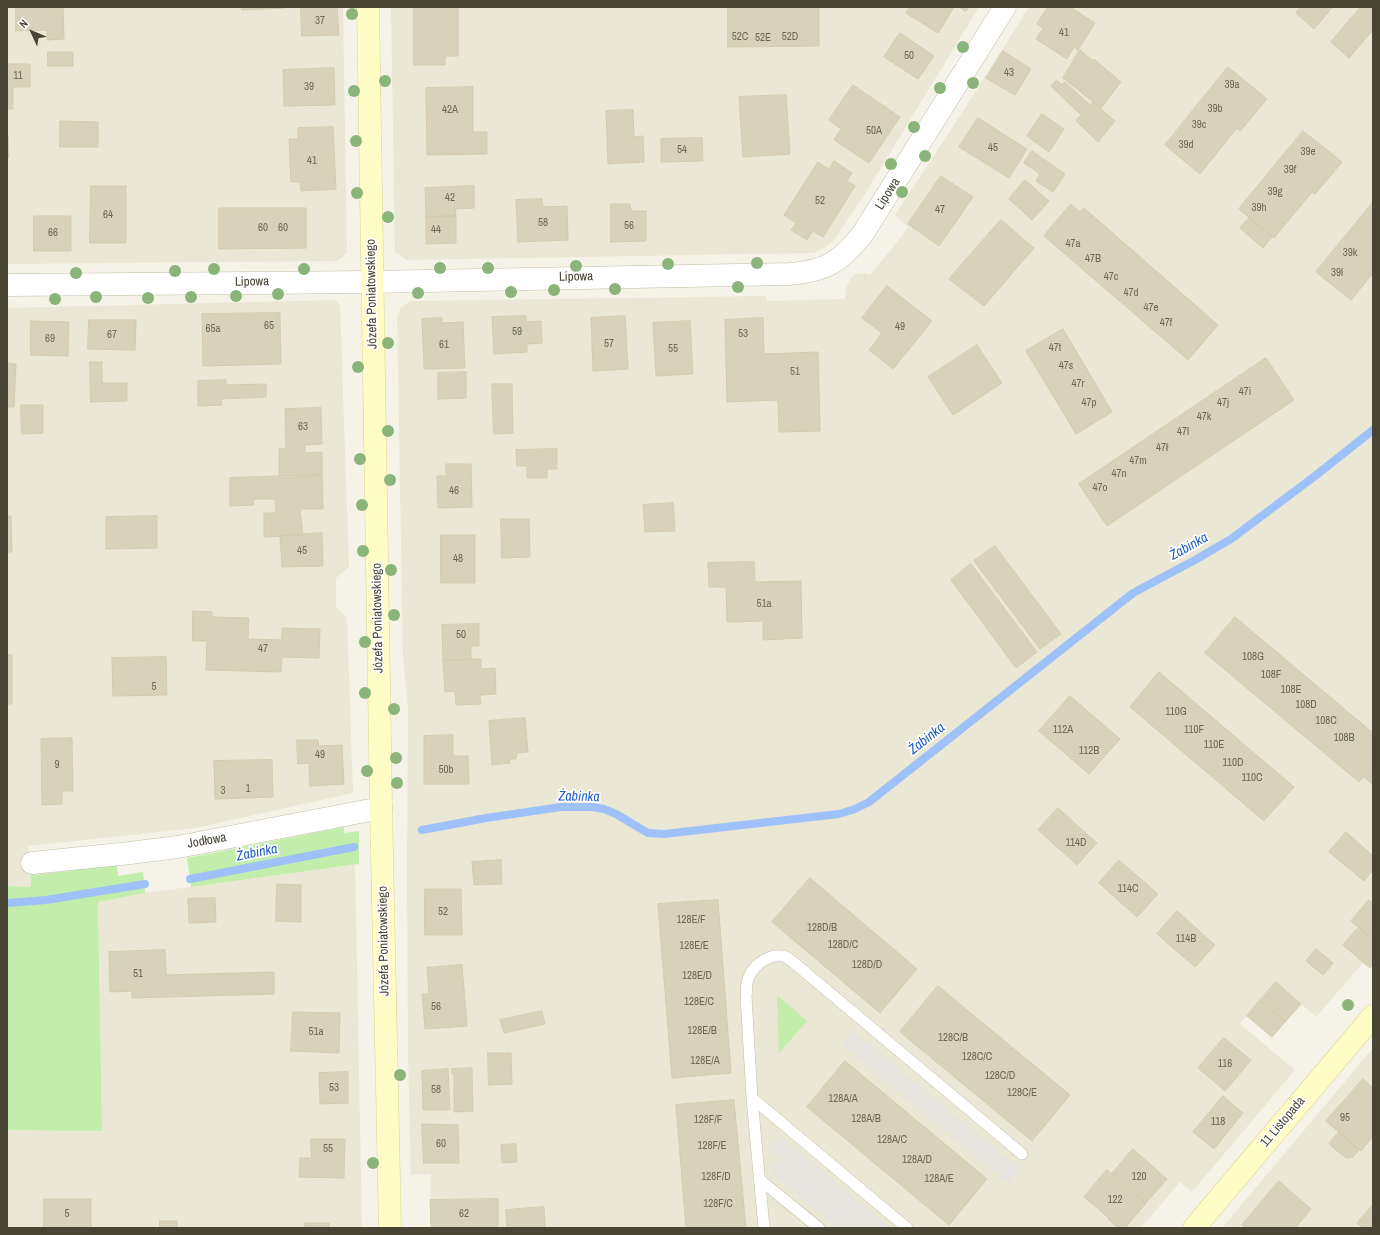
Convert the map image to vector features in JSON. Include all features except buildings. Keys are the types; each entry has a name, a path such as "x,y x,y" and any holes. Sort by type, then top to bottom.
{"street":[{"name":"Józefa Poniatowskiego","path":"368,7 381,808 390,1228"},
{"name":"Lipowa","path":"7,284 372,282 790,274 816,270 840,258 852,247 866,229 1005,7"},
{"name":"Jodłowa","path":"32,862 178,847 381,808"},
{"name":"11 Listopada","path":"1194,1228 1373,1016"}],"lane":[{"path":"764,1228 752,1098 746,996 747,983 752,970 772,956 784,956 793,962 1022,1154"},
{"path":"752,1098 907,1228"},
{"path":"759,1179 820,1228"}],"shaded area":[{"path":"7,7 343,7 347,252 337,261 7,264"},
{"path":"391,7 979,7 863,197 834,240 824,248 813,253 407,260 395,252"},
{"path":"1029,7 1373,7 1373,964 1370,968 1363,963 1316,1017 1276,982 1240,1024 1295,1070 1192,1192 1180,1182 1141,1228 498,1228 497,1199 430,1200 431,1174 411,1175 408,1055 408,708 403,657 397,316 401,307 411,301 766,296 767,301 845,299 846,287 854,274 866,273 870,275 908,227 895,215"},
{"path":"335,300 340,306 349,567 336,578 336,607 347,618 353,793 196,828 28,846 31,887 7,886 7,308"},
{"path":"355,865 362,1227 7,1228 7,1130 102,1130 98,902 145,893"},
{"path":"853,1031 1019,1169 1008,1183 841,1044"},
{"path":"1373,1048 1373,1228 1222,1228"},
{"path":"781,1136 891,1228 838,1228 769,1170 782,1159 768,1148"}],"green space":[{"path":"344,827 344,833 359,831 359,864 191,887 187,858"},
{"path":"117,865 118,876 143,872 145,893 98,902 102,1131 7,1130 7,886 31,887 30,868 34,868 34,875"},
{"path":"777,995 807,1021 779,1053"}],"waterway":[{"name":"Żabinka","path":"422,830 486,818 561,807 592,807 604,809 616,814 648,833 664,834 839,814 855,809 869,802 1133,593 1231,539 1373,430"},
{"name":"Żabinka","path":"190,879 354,847"},
{"name":"Żabinka","path":"7,903 46,900 145,884"}]}
